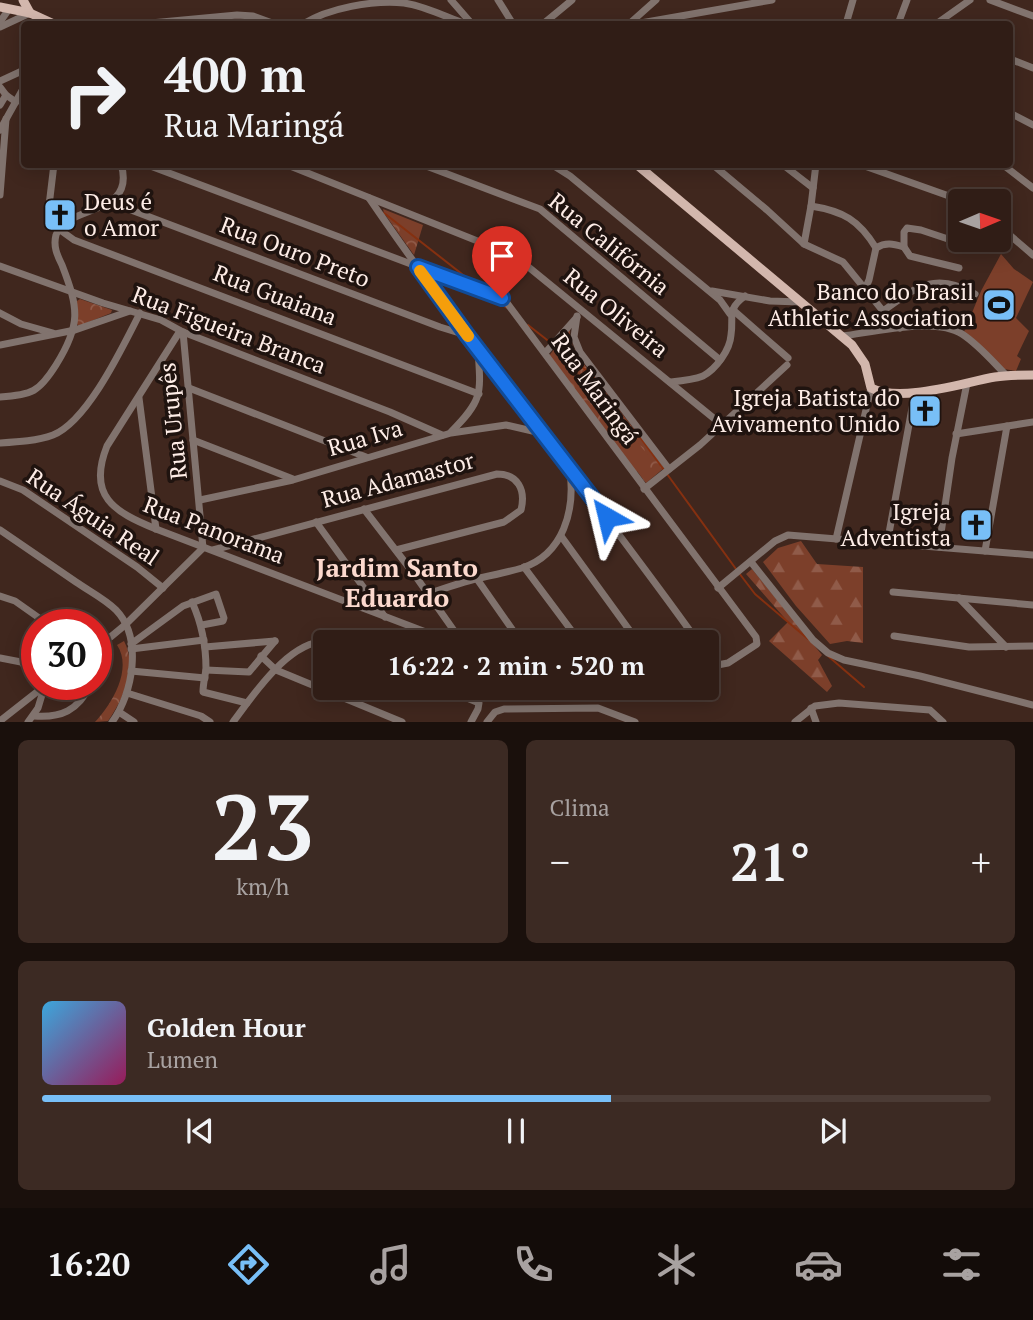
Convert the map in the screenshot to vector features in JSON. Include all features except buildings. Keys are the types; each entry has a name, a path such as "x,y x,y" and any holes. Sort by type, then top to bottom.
{"main road":[{"path":"23,0 30,13"},
{"path":"4,8 30,13 45,21"},
{"path":"641,168 843,336 860,354 870,388 887,393 915,392 1007,376 1033,375"}],"street":[{"path":"451,0 467,21"},
{"path":"547,21 572,0"},
{"path":"632,21 656,0"},
{"path":"652,21 772,0"},
{"path":"846,21 853,0"},
{"path":"899,21 907,0"},
{"path":"940,21 970,0"},
{"path":"990,0 1033,16"},
{"path":"499,1 511,21"},
{"path":"309,21 336,8 392,2 418,6 460,21"},
{"path":"0,25 4,8"},
{"path":"0,25 30,13"},
{"path":"175,21 246,15 265,21"},
{"path":"1013,61 1033,68"},
{"path":"0,81 21,71"},
{"path":"0,87 16,102"},
{"path":"0,130 21,93"},
{"path":"0,105 6,95"},
{"path":"1013,115 1033,125"},
{"path":"0,195 6,120"},
{"path":"0,397 20,396 38,389 64,352 75,330 72,292 49,222 54,168"},
{"path":"55,240 58,229 65,223 110,202 120,192 123,184 121,168"},
{"name":"Rua Maringá","path":"156,168 504,299 756,637 757,642 728,663 719,665"},
{"path":"174,168 177,176"},
{"name":"Rua Oliveira","path":"295,168 515,256 580,314 722,425"},
{"name":"Rua Califórnia","path":"432,168 540,209 720,360"},
{"path":"557,168 720,300 787,362 722,425 644,489"},
{"path":"717,168 804,244 843,262 883,312 900,328"},
{"path":"787,168 813,188"},
{"path":"804,244 816,168"},
{"path":"870,168 948,196"},
{"path":"1007,168 1033,188"},
{"path":"369,198 467,335 689,630"},
{"name":"Rua Ouro Preto","path":"110,202 467,335"},
{"path":"811,206 837,211 849,218 863,229 876,248 865,289"},
{"name":"Rua Guaiana","path":"49,222 74,240 479,394"},
{"path":"948,239 907,228 904,232 905,252 910,256 959,268"},
{"path":"1012,237 1033,256"},
{"path":"876,248 887,243 904,247"},
{"name":"Rua Figueira Branca","path":"0,266 161,320 182,332 447,434"},
{"path":"883,312 908,293 928,284 947,282 962,286 975,294"},
{"path":"770,301 776,298 782,288"},
{"path":"708,290 770,301 801,302"},
{"path":"670,382 703,376 720,360 732,335 731,312 745,296"},
{"path":"0,345 75,330 130,311"},
{"path":"0,313 21,324 53,334"},
{"path":"0,443 26,441 55,434 78,417 141,313"},
{"path":"545,353 580,314"},
{"path":"580,314 574,337 580,352 669,469"},
{"path":"21,324 24,330 21,341"},
{"path":"843,336 900,328 937,327 956,331 974,344 1007,376"},
{"name":"Rua Urupês","path":"182,332 203,548"},
{"name":"Rua Panorama","path":"182,332 107,446 102,459 101,485 104,495 115,509 203,548 420,630"},
{"path":"447,434 472,410 479,394 478,349"},
{"path":"939,547 956,434 967,383"},
{"path":"189,388 367,457"},
{"path":"836,539 870,388"},
{"path":"887,544 915,392"},
{"path":"139,397 156,529"},
{"path":"956,434 1033,422"},
{"name":"Rua Iva","path":"200,500 293,480 447,434 506,425 542,433"},
{"path":"985,551 1007,426"},
{"path":"193,440 293,480"},
{"path":"428,594 524,567 551,549 561,536 571,508 569,467"},
{"name":"Rua Adamastor","path":"212,550 497,474 516,479 521,488 521,510 510,519 396,550"},
{"name":"Rua Águia Real","path":"0,481 23,490 137,567 163,588"},
{"path":"364,509 454,630"},
{"path":"316,522 386,617"},
{"path":"0,530 110,605 122,618 131,646 131,671 128,692 112,722"},
{"path":"718,588 781,537 794,535 1033,553"},
{"path":"561,536 629,630"},
{"path":"112,636 203,548"},
{"path":"751,562 813,640 828,653 844,660 1033,705"},
{"path":"524,567 571,630"},
{"path":"477,579 513,630"},
{"path":"893,592 1033,605"},
{"path":"131,646 192,602 217,595 225,618 202,625"},
{"path":"0,596 15,601 26,609"},
{"path":"959,597 1006,647"},
{"path":"192,602 202,625 205,644 204,692 247,703"},
{"path":"894,636 969,647 1033,646"},
{"path":"131,646 275,641 248,672 205,674 131,671"},
{"path":"233,722 276,670 298,649 313,642"},
{"path":"261,656 276,670 402,722"},
{"path":"0,658 21,662"},
{"path":"128,692 201,716 210,722"},
{"path":"0,721 26,700"},
{"path":"39,700 31,719 64,714 80,700"},
{"path":"471,722 479,703 472,700"},
{"path":"794,722 811,708 839,703 930,710 943,722"},
{"path":"486,722 495,712 504,709 598,708 635,722"},
{"path":"811,708 816,722"},
{"path":"119,712 134,722"}],"green space":[{"path":"383,209 423,225 414,255 384,213"},
{"name":"Banco do Brasil Athletic Association","path":"1001,254 1014,269 1033,282 1016,318 1029,331 1017,356 1021,359 1016,371 1004,369 964,332 981,291"},
{"path":"80,299 112,310 111,313 79,326 77,301"},
{"path":"570,328 570,345 573,350 664,468 646,483 549,356"},
{"path":"605,397 623,420 611,429 594,407"},
{"path":"629,432 652,460 636,472 615,443"},
{"path":"801,541 817,564 863,567 863,643 847,641 830,644 796,606 763,562 778,548"},
{"path":"752,569 822,655 818,660 832,686 827,692 769,641 788,622 746,574"},
{"path":"124,641 128,651 130,662 127,683 108,721 95,722 112,700 122,675 123,665 117,645"}],"waterway":[{"path":"384,213 476,285"},
{"path":"494,299 507,308"},
{"path":"528,325 551,343"},
{"path":"555,346 595,377"},
{"path":"634,429 664,470"},
{"path":"667,474 736,569"},
{"path":"739,573 755,594 808,639"},
{"path":"828,656 864,687"}],"slow traffic":[{"path":"420,271 468,336"}],"place":[{"name":"Deus é o Amor","path":"60,215"},
{"name":"Banco do Brasil Athletic Association","path":"999,305"},
{"name":"Igreja Batista do Avivamento Unido","path":"925,411"},
{"name":"Igreja Adventista","path":"976,525"}],"district":[{"name":"Jardim Santo Eduardo","path":"397,583"}],"route":[{"path":"502,298 418,267 607,517"}]}
